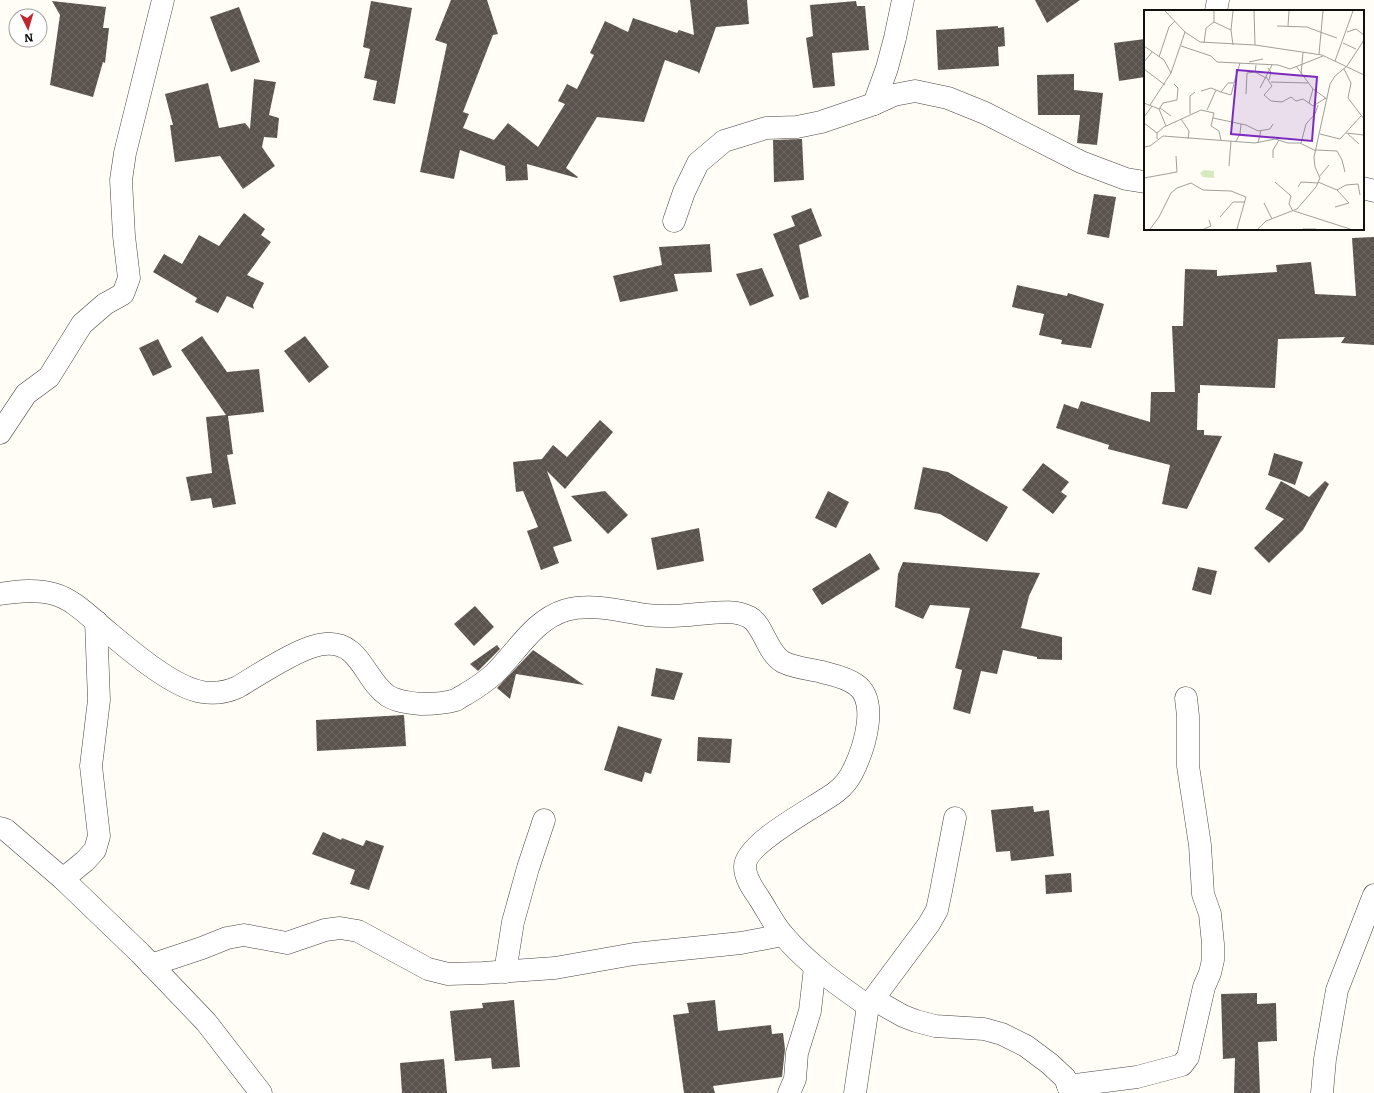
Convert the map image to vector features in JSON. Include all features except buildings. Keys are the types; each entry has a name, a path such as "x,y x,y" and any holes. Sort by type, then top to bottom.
{"street":[{"path":"0,433 26,394 49,377 82,324 105,304 122,294 129,278 124,236 121,180 125,153 163,0"},
{"path":"874,104 893,45 903,0"},
{"path":"1216,10 1218,0"},
{"path":"674,221 684,192 698,162 724,141 766,128 797,127 821,122 874,104 894,95 915,91 948,98 985,113 1081,162 1126,179 1144,182"},
{"path":"1364,188 1374,191"},
{"path":"0,594 23,590 54,594 78,606 145,662 183,686 202,692 229,691 300,652 326,643 340,645 350,650 378,687 389,697 408,703 430,704 455,700 476,688 494,673 526,637 546,620 565,610 593,608 656,616 681,616 728,612 748,616 753,620 774,654 781,661 790,665 840,677 854,683 864,694 867,701 868,723 865,738 854,770 847,782 836,792 796,816 760,845 745,861 748,880 782,935 815,967 870,1003 916,1021 935,1026 984,1029 1002,1034 1026,1046 1050,1064 1065,1078 1070,1090 1098,1083 1137,1077 1182,1065 1188,1058 1204,987 1210,973 1213,960 1213,944 1210,914 1203,894 1200,845 1188,766 1188,716 1186,698"},
{"path":"63,879 95,850 99,836 90,766 99,700 96,621"},
{"path":"855,1093 870,1003 929,924 937,910 956,818"},
{"path":"505,972 513,922 528,868 544,820"},
{"path":"0,828 6,830 63,879 151,965 206,1022 261,1093"},
{"path":"1322,1093 1325,1059 1337,990 1374,895"},
{"path":"151,965 227,938 244,935 287,943 325,930 340,928 358,931 428,969 448,974 555,968 634,954 741,943 782,935"},
{"path":"789,1093 795,1079 797,1053 810,1011 815,967"}]}
